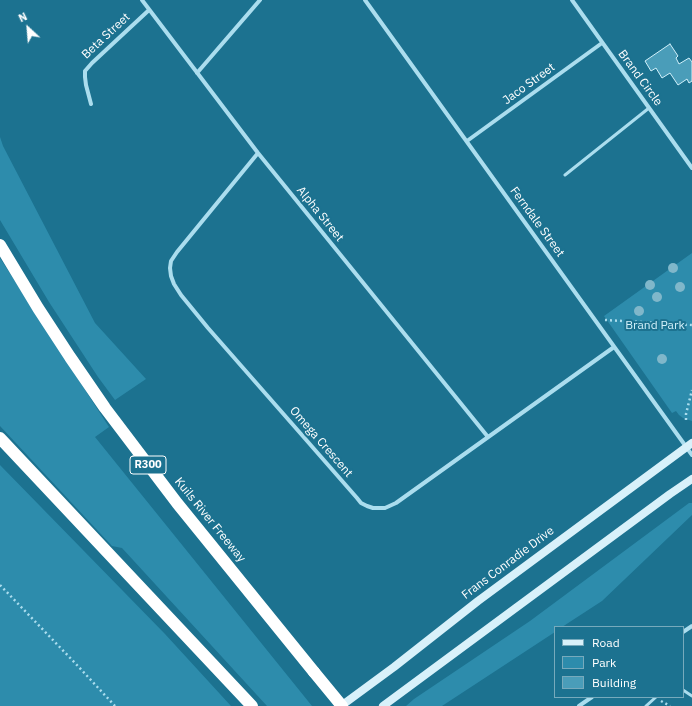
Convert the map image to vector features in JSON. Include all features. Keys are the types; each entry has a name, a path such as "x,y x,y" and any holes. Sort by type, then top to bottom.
{"highway":[{"name":"Kuils River Freeway","path":"0,245 38,308 110,414 177,503 342,706"},
{"path":"0,438 252,706"}],"street":[{"name":"Alpha Street","path":"142,0 258,153 488,437"},
{"path":"197,73 260,0"},
{"name":"Ferndale Street","path":"365,0 594,319 689,445 692,455"},
{"name":"Brand Circle","path":"572,0 692,168"},
{"name":"Beta Street","path":"91,104 84,77 85,71 149,10"},
{"name":"Jaco Street","path":"467,141 602,43"},
{"name":"Omega Crescent","path":"258,153 177,252 171,261 171,276 181,295 361,503 373,508 391,506 614,346"},
{"name":"Frans Conradie Drive","path":"342,706 478,601 689,445"},
{"path":"383,706 692,479"},
{"path":"579,706 591,698"}],"lane":[{"path":"565,175 649,108"},
{"path":"646,706 655,698"}],"path":[{"path":"594,319 692,325"},
{"path":"686,420 692,390"},
{"path":"0,585 115,706"}],"green space":[{"path":"0,137 3,146 95,323 146,379 115,400 98,377 49,302 0,220"},
{"name":"Brand Park","path":"692,253 692,421 683,418 676,411 672,413 604,316"},
{"path":"0,258 109,427 95,437 312,706 267,706 122,548 112,546 0,426"},
{"path":"0,465 165,634 231,706 0,706"},
{"path":"689,503 692,503 692,515 602,601 564,626 554,626 554,633 442,706 406,706 414,699 530,621"}],"building":[{"path":"670,44 678,56 676,58 679,64 689,58 692,62 692,81 689,83 687,79 678,85 670,73 662,78 656,68 651,71 645,61"}]}
